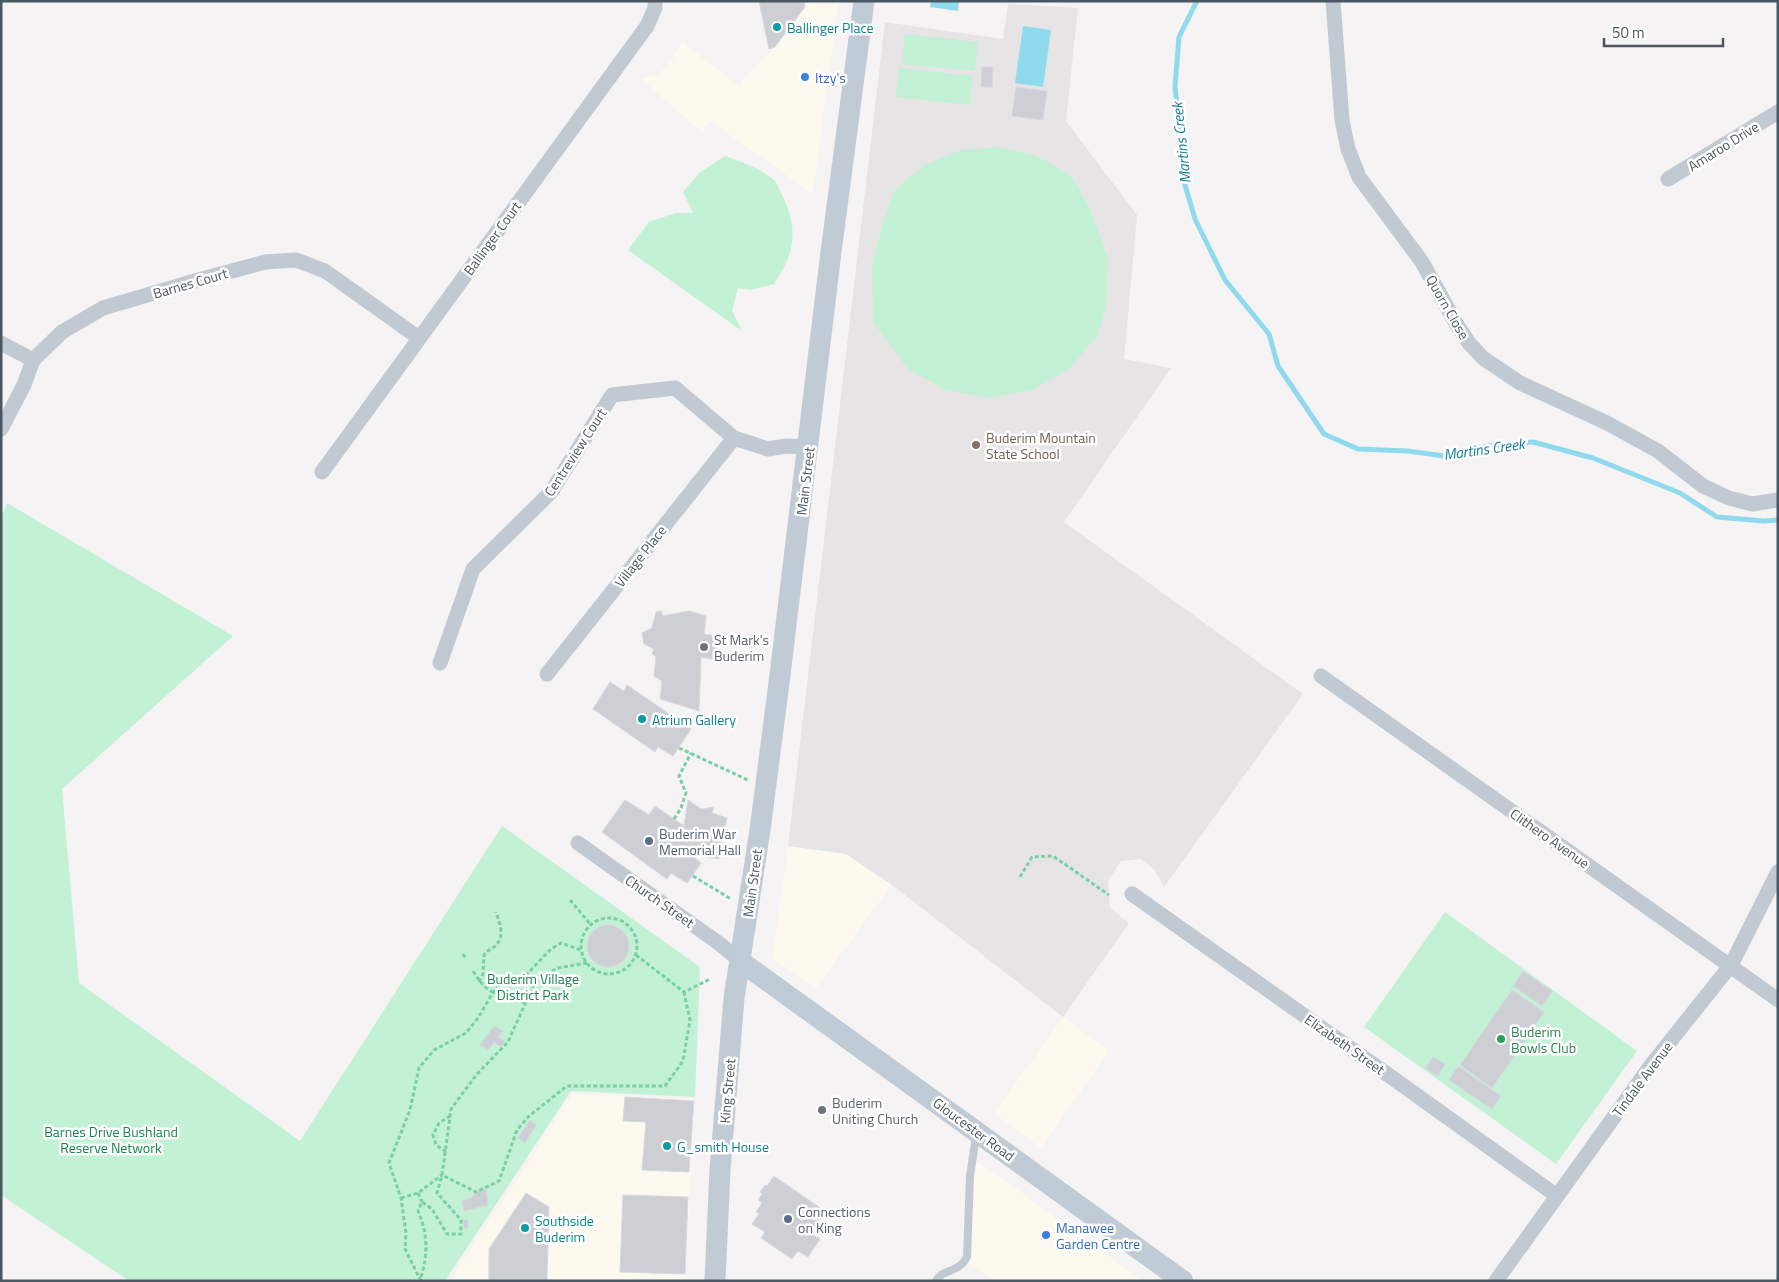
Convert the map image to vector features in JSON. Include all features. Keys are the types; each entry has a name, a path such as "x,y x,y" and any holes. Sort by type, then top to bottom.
{"main road":[{"name":"Main Street","path":"740,961 764,794 809,447 831,252 864,1"},
{"name":"Gloucester Road","path":"740,961 1183,1281"},
{"name":"King Street","path":"715,1281 720,1170 734,998 740,961"}],"street":[{"name":"Ballinger Court","path":"322,472 647,26 655,8 655,1"},
{"name":"Quorn Close","path":"1333,1 1342,120 1348,149 1359,177 1422,262 1457,325 1483,358 1520,383 1607,423 1658,451 1703,486 1729,498 1752,504 1778,500"},
{"name":"Amaroo Drive","path":"1668,179 1778,112"},
{"name":"Barnes Court","path":"1,429 24,385 33,360 62,332 103,308 266,262 296,260 325,271 419,338"},
{"path":"1,343 33,360"},
{"name":"Centreview Court","path":"440,663 473,569 551,492 612,395 675,388 734,438 768,449 786,446 809,447"},
{"name":"Village Place","path":"547,674 734,438"},
{"name":"Clithero Avenue","path":"1321,676 1778,1000"},
{"name":"Church Street","path":"578,843 720,944 740,961"},
{"name":"Tindale Avenue","path":"1496,1281 1652,1064 1731,965 1778,872"},
{"name":"Elizabeth Street","path":"1132,894 1557,1196"}],"lane":[{"path":"936,1281 942,1274 959,1267 967,1257 970,1176 977,1132"}],"path":[{"path":"678,748 748,780"},
{"path":"674,819 681,808 686,792 679,776 691,753"},
{"path":"1020,877 1032,857 1053,856 1109,895"},
{"path":"693,876 732,899"},
{"path":"570,900 591,924"},
{"path":"479,982 483,974 484,955 497,944 500,935 501,928 496,912"},
{"path":"608,918 625,922 632,929 638,946 632,964 616,974 597,972 584,959 581,950 585,932 591,924 608,918"},
{"path":"421,1279 405,1249 406,1233 401,1198 389,1163 410,1110 419,1068 434,1050 466,1033 502,982 527,974 551,949 561,943 581,950"},
{"path":"463,954 466,959"},
{"path":"442,1175 476,1192 499,1181 517,1130 528,1117 567,1086 665,1086 684,1062 690,1020 684,992 636,956"},
{"path":"418,1193 422,1202 432,1209 448,1234 461,1234 461,1220 437,1193 446,1152 451,1109 477,1074 508,1042 534,984 557,968 587,963"},
{"path":"473,971 479,982 492,994 526,1003"},
{"path":"684,992 710,979"},
{"path":"446,1152 436,1145 433,1135 439,1123 450,1116"},
{"path":"401,1198 418,1193 442,1175"},
{"path":"421,1279 425,1264 427,1242 424,1224 418,1211 422,1202"}],"shaded area":[{"path":"809,1 839,1 813,194 710,121 702,132 641,79 659,74 672,60 682,42 739,86 775,47"},
{"name":"Buderim Mountain State School","path":"1008,4 1078,8 1066,121 1137,215 1124,359 1171,368 1064,522 1303,694 1164,887 1155,870 1141,859 1121,861 1108,881 1110,908 1129,923 1063,1017 892,885 846,854 788,846 885,22 1003,39"},
{"path":"788,846 846,854 892,885 816,988 772,958"},
{"path":"1063,1017 1109,1051 1041,1148 994,1113"},
{"path":"573,1094 695,1099 685,1281 450,1281"},
{"path":"973,1159 1143,1281 998,1281 964,1262"}],"green space":[{"path":"905,34 978,42 975,71 902,64"},
{"path":"899,68 973,76 970,105 896,97"},
{"path":"999,147 1037,156 1071,176 1090,209 1108,258 1106,307 1098,335 1069,369 1032,390 989,398 946,390 908,369 873,322 872,267 883,222 894,191 924,165 960,150"},
{"path":"725,156 757,169 774,180 788,209 791,220 792,242 790,252 774,284 750,290 738,288 732,311 742,331 628,250 649,222 676,213 693,213 683,192 699,173"},
{"name":"Barnes Drive Bushland Reserve Network","path":"7,503 233,636 62,789 79,983 300,1141 502,826 700,967 695,1097 571,1091 445,1281 129,1281 1,1195 1,518"},
{"name":"Buderim Bowls Club","path":"1445,912 1637,1051 1556,1164 1364,1027"}],"water":[{"path":"931,1 959,1 958,11 930,7"},
{"path":"1023,26 1051,30 1043,87 1015,83"}],"building":[{"name":"Ballinger Place","path":"759,1 804,1 805,7 775,47 769,49"},
{"path":"982,67 993,67 992,87 981,87"},
{"path":"1016,87 1047,91 1043,120 1012,116"},
{"name":"St Mark's Buderim","path":"661,611 663,616 689,611 706,616 704,634 717,636 716,660 701,657 699,711 660,699 662,681 654,676 656,657 652,654 654,649 644,644 642,633 652,628 656,612"},
{"name":"Atrium Gallery","path":"610,682 624,691 627,685 691,729 673,756 658,747 655,752 593,709"},
{"name":"Buderim War Memorial Hall","path":"625,800 649,815 655,806 684,826 678,836 691,846 688,852 701,863 687,883 671,873 667,879 602,832"},
{"path":"688,800 701,809 714,807 712,813 727,818 719,859 696,856 688,852 691,846 678,836 684,826"},
{"path":"604,925 612,925 623,931 629,946 623,961 612,967 604,967 593,961 587,950 587,942 593,931"},
{"path":"1523,971 1552,991 1542,1006 1513,986"},
{"path":"1512,990 1544,1012 1492,1088 1460,1065"},
{"path":"494,1026 503,1031 498,1037 505,1041 501,1047 494,1042 489,1050 480,1045"},
{"path":"1433,1057 1445,1064 1438,1076 1425,1068"},
{"path":"1458,1066 1501,1096 1492,1109 1449,1080"},
{"name":"G_smith House","path":"625,1097 694,1101 689,1172 642,1170 646,1122 623,1121"},
{"path":"530,1120 536,1125 525,1143 518,1137"},
{"name":"Connections on King","path":"774,1176 826,1212 810,1233 820,1239 808,1257 798,1251 792,1259 761,1238 765,1232 752,1224 759,1214 756,1212 762,1203 758,1200 762,1194 760,1192"},
{"path":"486,1189 488,1205 464,1211 462,1201 474,1196 474,1192"},
{"name":"Southside Buderim","path":"526,1193 549,1207 547,1281 489,1281 489,1249"},
{"path":"623,1195 688,1197 685,1274 620,1272"},
{"path":"463,1220 468,1220 468,1228 464,1228"}],"waterway":[{"name":"Martins Creek","path":"1197,1 1179,37 1175,86 1183,178 1195,219 1225,280 1269,334 1278,366 1324,434 1358,449 1408,451 1444,456 1489,446 1533,442 1593,458 1680,493 1717,517 1764,521 1778,520"}],"place":[{"name":"Ballinger Place","path":"777,27"},
{"name":"Itzy's","path":"805,77"},
{"name":"Buderim Mountain State School","path":"976,445"},
{"name":"St Mark's Buderim","path":"704,647"},
{"name":"Atrium Gallery","path":"642,719"},
{"name":"Buderim War Memorial Hall","path":"649,841"},
{"name":"Buderim Bowls Club","path":"1501,1039"},
{"name":"Buderim Uniting Church","path":"822,1110"},
{"name":"G_smith House","path":"667,1146"},
{"name":"Connections on King","path":"788,1219"},
{"name":"Southside Buderim","path":"525,1228"},
{"name":"Manawee Garden Centre","path":"1046,1235"}],"park label":[{"name":"Buderim Village District Park","path":"533,986"}]}
